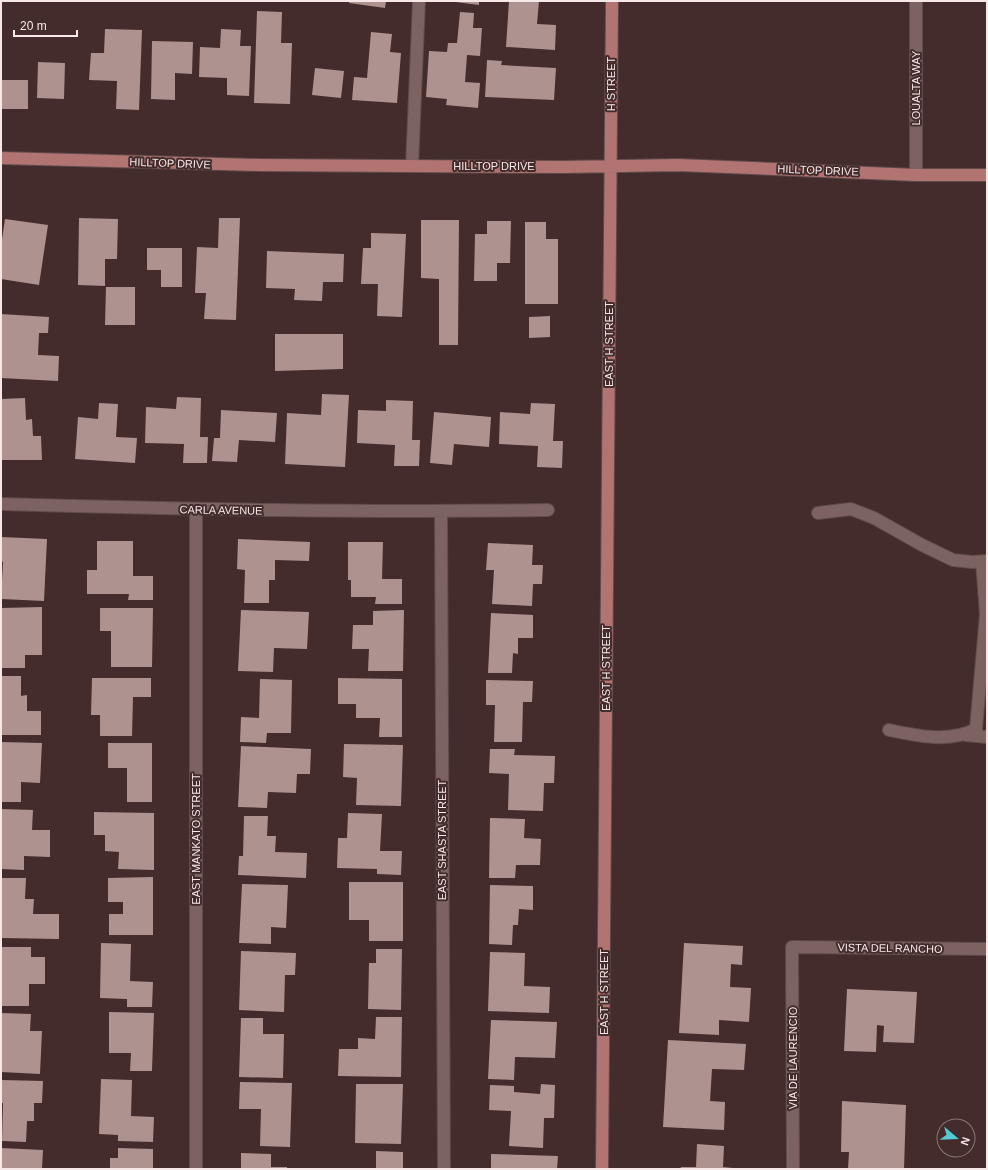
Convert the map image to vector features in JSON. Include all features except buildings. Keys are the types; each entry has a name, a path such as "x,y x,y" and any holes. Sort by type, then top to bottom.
{"main road":[{"name":"H STREET","path":"610,166 612,1"},
{"name":"HILLTOP DRIVE","path":"1,158 259,166 678,165 916,175 987,175"},
{"name":"EAST H STREET","path":"602,1169 610,166"}],"street":[{"path":"412,166 419,1"},
{"name":"LOUALTA WAY","path":"916,1 916,175"},
{"name":"CARLA AVENUE","path":"1,504 196,510 441,512 548,510"},
{"path":"818,513 851,509 874,518 922,545 953,560 984,562 986,614 979,706 976,730 966,735"},
{"name":"EAST MANKATO STREET","path":"196,510 196,1169"},
{"name":"EAST SHASTA STREET","path":"441,512 444,1169"},
{"path":"889,730 925,738 966,735 987,738"},
{"name":"VISTA DEL RANCHO","path":"792,947 987,950"},
{"name":"VIA DE LAURENCIO","path":"792,947 793,1169"}]}
